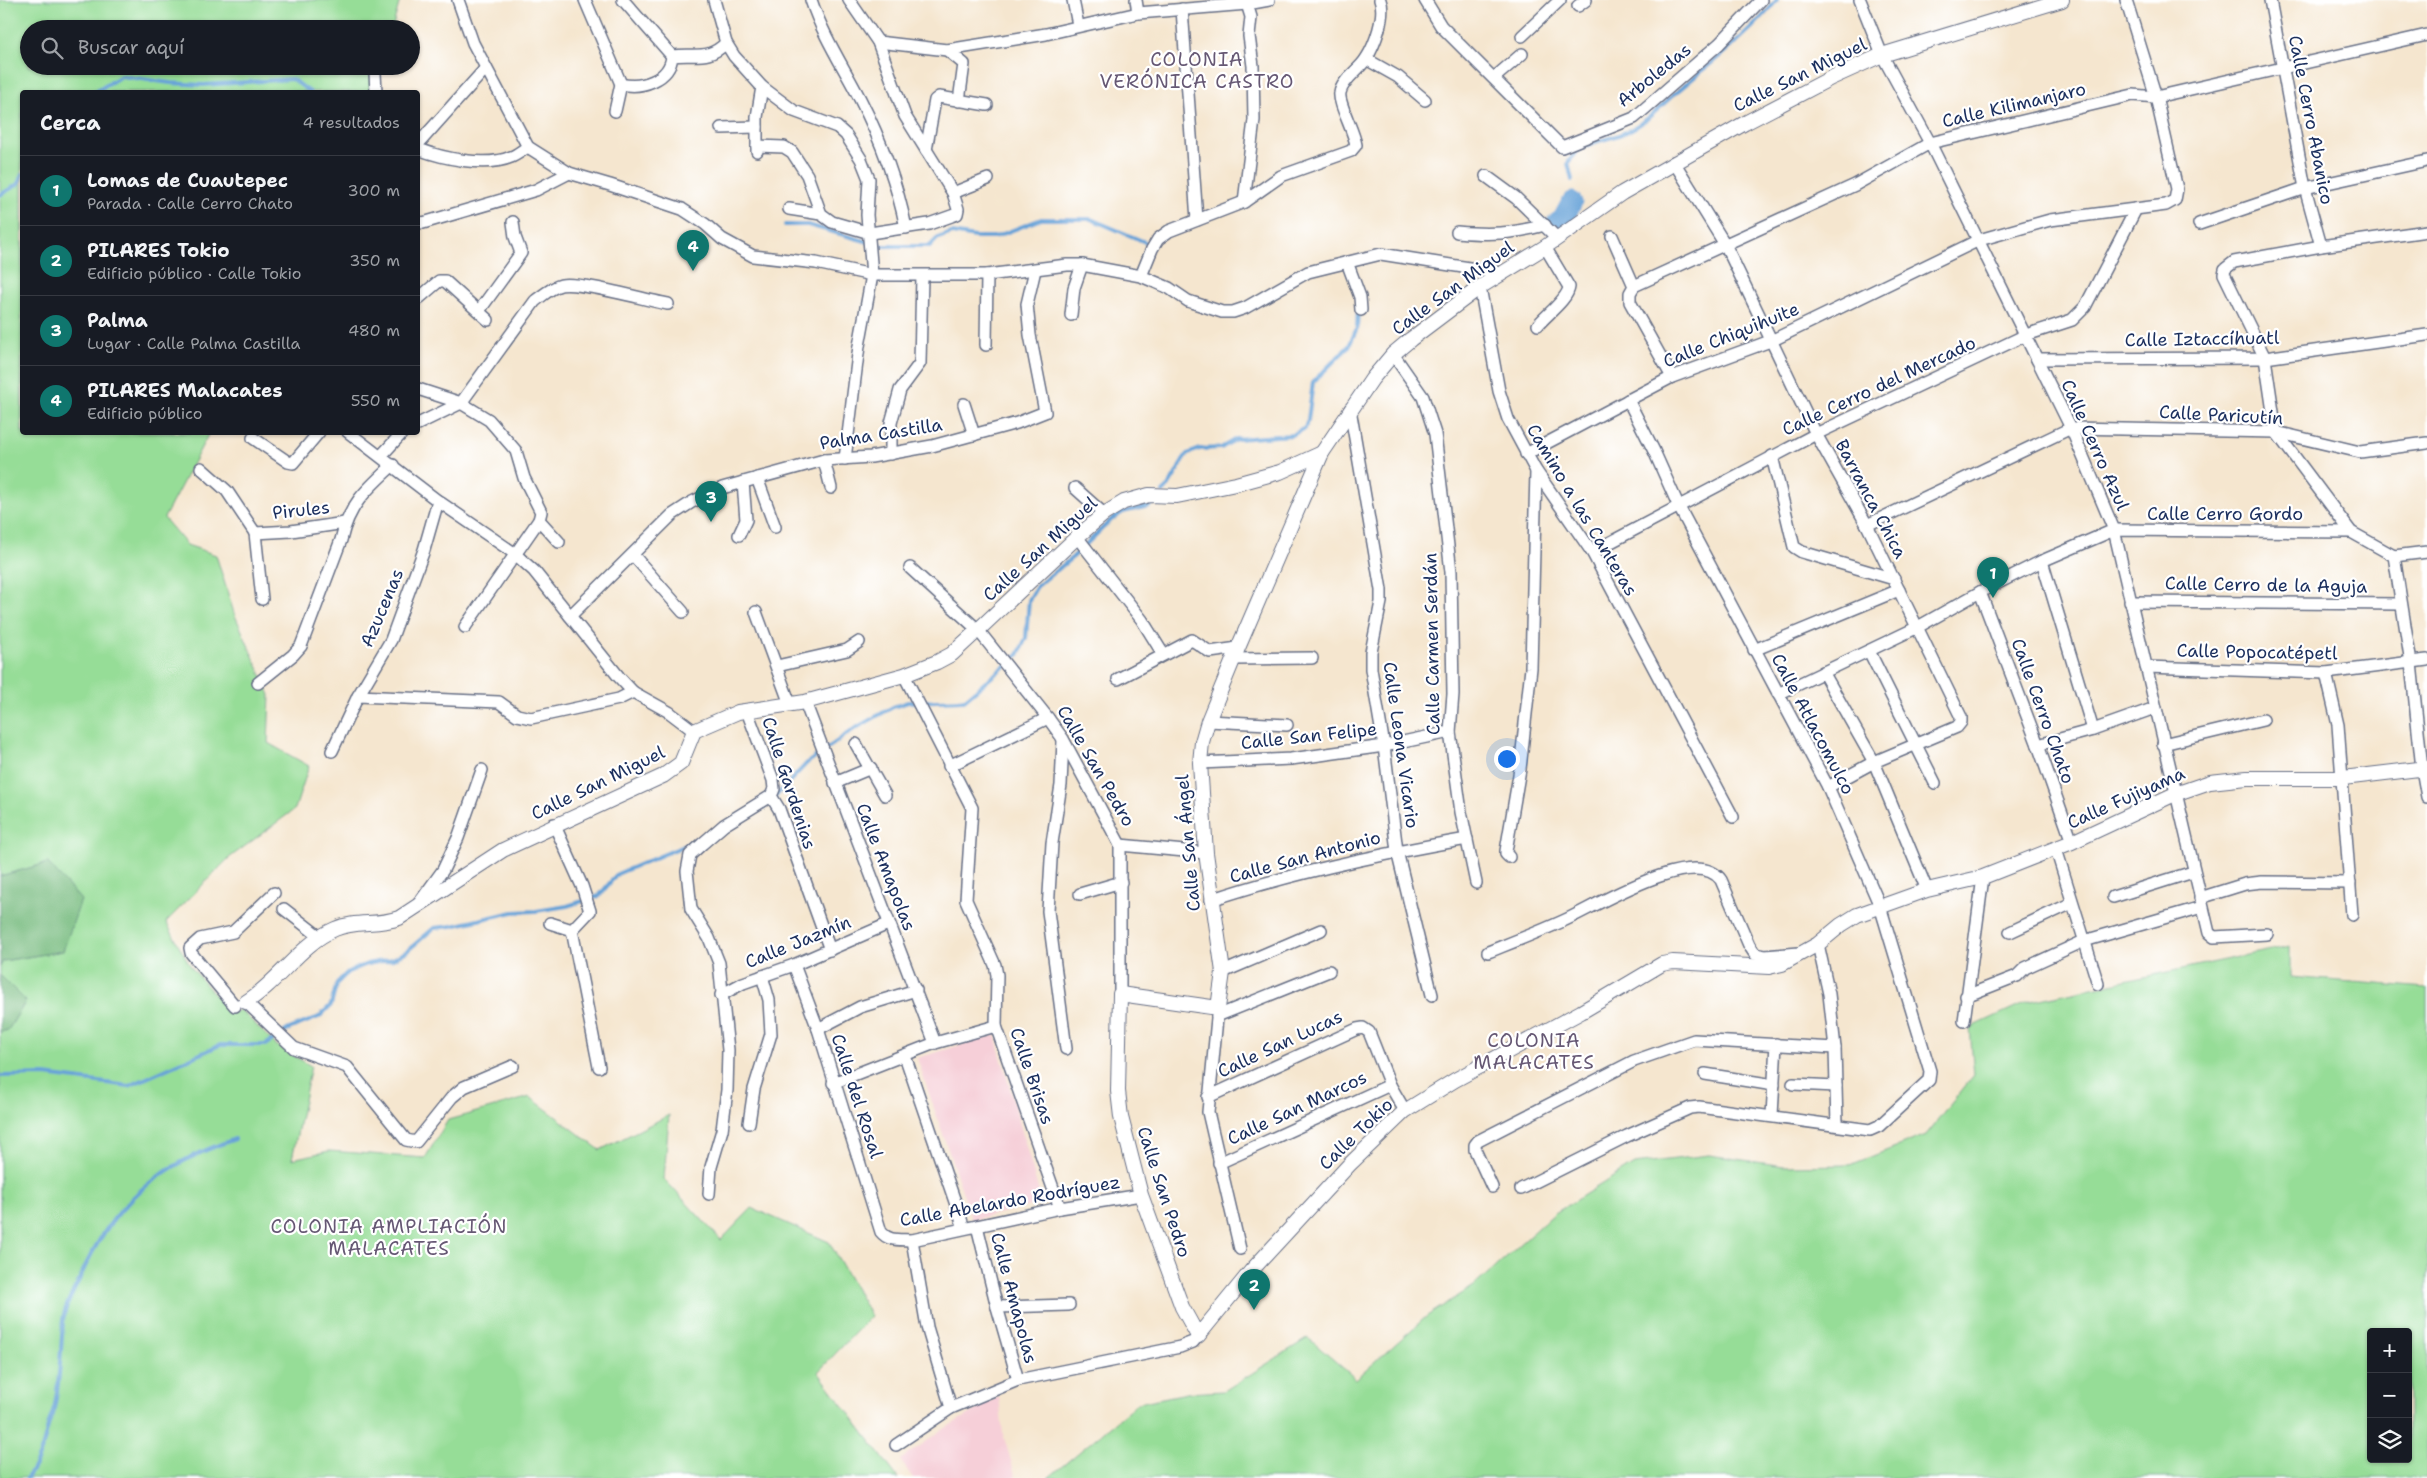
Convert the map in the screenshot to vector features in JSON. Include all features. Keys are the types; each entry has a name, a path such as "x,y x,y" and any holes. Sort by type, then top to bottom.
{"street":[{"path":"458,0 473,43 528,147 569,173 682,210 705,224 722,240 753,256 816,263 872,275 986,276 1067,265 1082,265 1141,276 1169,288 1194,303 1222,312 1233,312 1245,308 1308,272 1373,255 1390,254 1501,273"},
{"path":"585,0 621,84 616,111"},
{"path":"623,0 672,56 709,56 726,43"},
{"path":"714,0 726,43 734,56 762,87 794,111 837,127 846,135 861,159 869,179 867,215 872,275 859,346 845,459"},
{"path":"811,0 820,26 860,99 886,156 906,228"},
{"path":"789,209 821,214 832,222 870,234 906,228 957,214 958,209 953,193 905,116 878,42 849,0"},
{"path":"1073,0 1078,25"},
{"path":"1136,0 1138,13"},
{"path":"878,42 948,50 1046,34 1078,25 1138,13 1247,4 1269,0"},
{"path":"1141,276 1158,239 1169,231 1244,202 1281,176 1351,152 1356,145 1339,95 1341,88 1366,59 1382,17 1383,8 1380,0"},
{"path":"1425,0 1441,26 1494,78 1522,54"},
{"path":"1522,36 1560,0"},
{"name":"Arboledas","path":"1494,78 1562,147 1634,118 1733,30 1761,0"},
{"name":"Calle Cerro Azul","path":"1860,0 1882,55 1930,143 2071,428 2114,530 2162,744 2210,936 2267,934"},
{"path":"2126,0 2156,97"},
{"name":"Calle Cerro Abanico","path":"2270,0 2305,188 2321,246"},
{"name":"Calle San Miguel","path":"240,1004 259,994 320,937 336,929 353,924 388,923 415,908 502,850 554,824 663,776 681,762 694,731 724,716 805,702 904,675 952,654 1104,514 1124,502 1142,496 1163,496 1236,484 1280,472 1322,453 1350,409 1393,354 1480,287 1545,247 1622,193 1674,162 1831,78 1882,55 2028,4 2057,1"},
{"path":"1244,202 1254,120 1253,66 1249,36 1251,17 1247,4"},
{"path":"1182,9 1197,220"},
{"name":"Calle Kilimanjaro","path":"1634,286 1726,246 1855,185 1930,143 2132,95 2156,97 2427,35"},
{"path":"948,50 964,64 959,101"},
{"path":"621,84 639,85 651,83 660,77 671,63 672,56"},
{"path":"1366,59 1398,77 1425,100"},
{"path":"420,142 486,68"},
{"path":"375,75 376,90"},
{"path":"762,87 757,127 757,150 784,147 792,152 806,175 821,214"},
{"path":"926,150 935,100 945,97 987,105"},
{"name":"Calle Chiquihuite","path":"1526,454 1672,377 1773,340 1979,240 2050,220 2136,210 2166,205 2175,200 2177,189 2156,97"},
{"path":"721,128 757,127"},
{"path":"420,149 432,155 485,161 512,157 528,147"},
{"path":"2199,224 2305,188 2427,161"},
{"name":"Barranca Chica","path":"1674,162 1726,246 1773,340 1816,434 1866,525 1961,716 1961,722 1957,727 1916,743"},
{"path":"420,222 520,196 569,173"},
{"path":"1486,176 1516,198 1557,238"},
{"path":"953,193 988,179"},
{"name":"Calle Cerro del Mercado","path":"1592,552 1816,434 2026,335 2072,320 2085,307 2136,210"},
{"path":"478,311 521,253 515,237 513,222"},
{"path":"1457,232 1494,235 1521,232 1545,225"},
{"path":"2427,231 2321,246 2234,262 2225,269 2225,279 2265,358 2276,432 2351,532 2394,556 2427,552"},
{"path":"1612,236 1634,286 1630,293 1630,302 1672,377"},
{"path":"1538,325 1552,309 1566,298 1569,288 1545,247"},
{"path":"1348,262 1355,279 1360,310"},
{"path":"1071,315 1074,288 1082,265"},
{"name":"Palma Castilla","path":"570,616 672,515 692,502 722,488 824,460 891,454 974,435 1046,412 1029,327 1027,304 1035,270"},
{"path":"891,454 891,423 900,390 920,363 923,302 922,276"},
{"path":"986,276 986,345"},
{"path":"420,297 429,288 445,281 488,320"},
{"path":"420,423 460,403 536,301 546,292 562,285 586,287 668,304"},
{"name":"Camino a las Canteras","path":"1480,287 1499,391 1508,419 1536,471 1592,552 1733,816"},
{"name":"Calle Iztaccíhuatl","path":"2037,360 2265,358 2427,335"},
{"name":"Calle Carmen Serdán","path":"1393,354 1423,398 1435,434 1451,572 1453,694 1450,732 1476,883"},
{"path":"420,390 460,403 489,420 516,451 524,478 539,504 541,512 539,520 514,553 464,627"},
{"name":"Calle Atlacomulco","path":"1628,400 1680,507 1828,787 1880,906 1930,1071 1929,1080 1879,1126 1870,1130 1837,1125"},
{"path":"964,404 974,435"},
{"name":"Calle Leona Vicario","path":"1350,409 1381,590 1381,602 1371,652 1371,669 1384,746 1397,851 1432,994"},
{"path":"1866,525 2071,428"},
{"name":"Calle Paricutín","path":"2071,428 2276,432 2360,452 2427,443"},
{"path":"253,438 288,462 293,463 316,435"},
{"path":"352,435 438,501 514,553 534,571 633,692 669,712 694,731"},
{"path":"381,456 400,435"},
{"name":"Calle San Ángel","path":"1240,1249 1208,1112 1208,1097 1223,972 1211,900 1206,853 1200,764 1202,742 1208,721 1322,453"},
{"path":"1772,456 1794,547 1802,552 1896,584"},
{"path":"824,460 831,488"},
{"path":"258,683 293,655 301,646 342,540 345,523 361,495 393,465"},
{"name":"Pirules","path":"201,468 227,491 255,533 291,531 345,523"},
{"path":"1509,857 1506,851 1520,770 1531,668 1536,471"},
{"path":"757,478 775,527"},
{"path":"738,535 746,520 743,482"},
{"path":"1075,488 1104,514"},
{"name":"Azucenas","path":"332,751 358,696 391,640 424,550 438,501"},
{"path":"539,520 559,542"},
{"name":"Calle Cerro Gordo","path":"1778,694 1916,628 1980,592 2042,561 2114,530 2351,532"},
{"path":"255,533 262,599"},
{"path":"1078,539 1142,620 1163,654"},
{"path":"633,555 683,612"},
{"path":"2394,556 2411,663 2427,797"},
{"path":"2042,561 2093,730"},
{"name":"Calle San Pedro","path":"910,568 978,630 1048,718 1063,739 1120,845 1120,1117 1141,1195 1182,1307 1198,1336"},
{"path":"1754,650 1896,584"},
{"name":"Calle Cerro Chato","path":"1980,592 2038,745 2072,842"},
{"name":"Calle Cerro de la Aguja","path":"2130,602 2401,604"},
{"path":"756,612 790,704"},
{"path":"1118,679 1192,640 1210,652 1312,658"},
{"path":"777,666 847,650 859,642"},
{"path":"1869,651 1935,783"},
{"name":"Calle Popocatépetl","path":"2146,667 2326,673 2427,660"},
{"path":"1823,672 1874,762 1927,890"},
{"path":"2326,673 2338,725 2352,915"},
{"name":"Calle Brisas","path":"904,675 972,808 966,900 995,965 997,975 996,1026 1060,1208"},
{"path":"358,696 500,702 518,714 531,718 619,699 633,692"},
{"name":"Calle Amapolas","path":"805,702 888,924 916,990 935,1043"},
{"path":"2038,745 2093,730 2155,708"},
{"name":"Calle Gardenias","path":"747,711 773,780 773,799 830,950"},
{"path":"949,766 1048,718"},
{"path":"2162,744 2263,720"},
{"path":"1208,721 1287,725"},
{"name":"Calle San Felipe","path":"1200,764 1290,760 1384,746 1450,732"},
{"path":"1063,739 1061,785 1052,843 1048,911 1066,1049"},
{"path":"1828,787 1874,762 1916,743"},
{"path":"856,744 885,795"},
{"path":"835,783 871,768"},
{"name":"Calle Fujiyama","path":"1880,906 1927,890 1983,877 2056,849 2176,794 2210,782 2247,778 2343,778 2424,768"},
{"path":"415,908 443,870 458,838 482,770"},
{"path":"709,1194 711,1167 722,1130 727,1090 728,1050 719,963 715,951 691,909 687,884 690,854 724,825 773,799"},
{"path":"554,824 585,892 590,911 572,930"},
{"name":"Calle San Antonio","path":"1211,900 1265,882 1397,851 1467,839"},
{"path":"1120,845 1206,853"},
{"path":"2056,849 2098,984"},
{"path":"1488,952 1564,921 1650,880 1694,868 1716,873 1721,880 1752,951 1765,956 1802,953"},
{"path":"2113,897 2193,872"},
{"path":"1964,1021 1983,877"},
{"path":"1080,894 1121,882"},
{"path":"1966,996 2017,976 2025,968 2084,941 2201,903 2245,884 2262,882 2350,883"},
{"path":"274,893 233,932 200,939 190,950 240,1004 275,1029 294,1048 347,1068 406,1140 412,1143 416,1142 452,1097 464,1086 513,1066"},
{"path":"2010,932 2072,903"},
{"name":"Calle Tokio","path":"896,1445 951,1408 1018,1380 1180,1347 1193,1342 1250,1271 1350,1165 1406,1111 1455,1080 1581,1012 1662,964 1673,962 1769,967 1782,964 1818,944 1841,925 1857,915 1880,906"},
{"path":"284,909 320,937"},
{"path":"550,923 572,930"},
{"name":"Calle Jazmín","path":"721,995 888,924"},
{"path":"572,930 599,1067"},
{"path":"1223,972 1321,930"},
{"path":"1521,1189 1690,1108 1699,1107 1772,1115 1837,1125 1835,1048 1830,994 1818,944"},
{"name":"Calle del Rosal","path":"794,965 818,1029 833,1083 881,1232 885,1237"},
{"path":"1120,994 1218,1012 1329,971"},
{"path":"749,1122 754,1089 771,1034 769,1000 762,976"},
{"path":"818,1029 860,1007 916,990"},
{"path":"833,1083 935,1043 996,1026"},
{"name":"Calle San Lucas","path":"1208,1097 1357,1029 1364,1028 1369,1032 1390,1085 1406,1111"},
{"path":"1492,1187 1475,1145 1478,1141 1634,1061 1694,1040 1835,1048"},
{"path":"1772,1115 1776,1044"},
{"path":"905,1056 964,1228"},
{"path":"1705,1074 1774,1085"},
{"path":"1793,1084 1836,1086"},
{"name":"Calle San Marcos","path":"1219,1164 1390,1085"},
{"name":"Calle Abelardo Rodríguez","path":"885,1237 912,1240 1060,1208 1141,1195"},
{"name":"Calle Amapolas","path":"977,1226 996,1307 1018,1380"},
{"path":"912,1240 927,1326 951,1408"},
{"path":"996,1307 1069,1305"}],"shaded area":[{"path":"995,1035 1042,1203 972,1220 917,1058"},
{"path":"999,1396 1003,1434 1016,1478 913,1478 900,1460 944,1429"}],"green space":[{"path":"0,0 400,0 394,20 20,20 20,75 377,75 373,90 20,90 20,435 208,435 164,518 187,545 216,555 234,613 270,695 268,743 309,766 295,809 229,858 166,922 191,967 230,1013 241,1010 276,1045 311,1066 292,1159 329,1151 425,1158 448,1120 530,1097 600,1150 669,1115 664,1179 721,1240 752,1208 829,1242 871,1316 818,1372 898,1478 0,1478 0,1032 8,1030 26,1001 0,975 0,967 3,961 63,951 48,863 0,876"},
{"path":"48,863 81,900 63,951 3,961 0,967 0,876"},
{"path":"2290,946 2290,977 2427,988 2427,1478 1048,1478 1138,1403 1187,1393 1224,1391 1308,1338 1356,1379 1427,1316 1474,1286 1555,1213 1634,1164 1709,1155 1784,1166 1850,1165 1926,1135 1974,1075 1970,1028 2026,1002"},
{"path":"0,975 26,1001 8,1030 0,1032"}],"waterway":[{"path":"1572,180 1568,163 1573,155 1586,146 1626,132 1641,123 1742,37 1777,0"},
{"path":"98,90 121,76 170,83 203,85 292,79 307,90"},
{"path":"0,195 18,184 20,179"},
{"path":"1556,224 1563,219 1572,202"},
{"path":"785,225 808,225 883,246 930,246 938,238 952,233 975,237 995,237 1041,219 1091,219 1145,242"},
{"path":"1163,492 1170,484 1187,454 1200,449 1221,448 1236,439 1292,435 1305,428 1308,420 1313,382 1349,346 1357,328 1358,310"},
{"path":"775,797 807,763 854,729 893,707 908,702 964,700 1018,655 1026,638 1029,600 1037,586 1073,557 1111,520 1123,512 1149,506 1156,499"},
{"path":"758,811 770,802"},
{"path":"0,1076 45,1075 129,1086 220,1045 265,1045 289,1029 319,1017 331,1005 337,983 348,972 367,964 393,959 407,951 434,928 452,926 513,912 536,911 567,906 599,896 617,874 705,837"},
{"path":"27,1478 40,1455 55,1404 65,1310 93,1252 107,1228 141,1190 161,1175 183,1161 235,1139"}],"place":[{"name":"PILARES Malacates","path":"693,271"},
{"name":"Palma","path":"711,522"},
{"name":"Lomas de Cuautepec","path":"1993,598"},
{"name":"PILARES Tokio","path":"1254,1310"}],"district":[{"name":"COLONIA VERÓNICA CASTRO","path":"1197,70"},
{"name":"COLONIA MALACATES","path":"1534,1051"},
{"name":"COLONIA AMPLIACIÓN MALACATES","path":"389,1237"}]}
